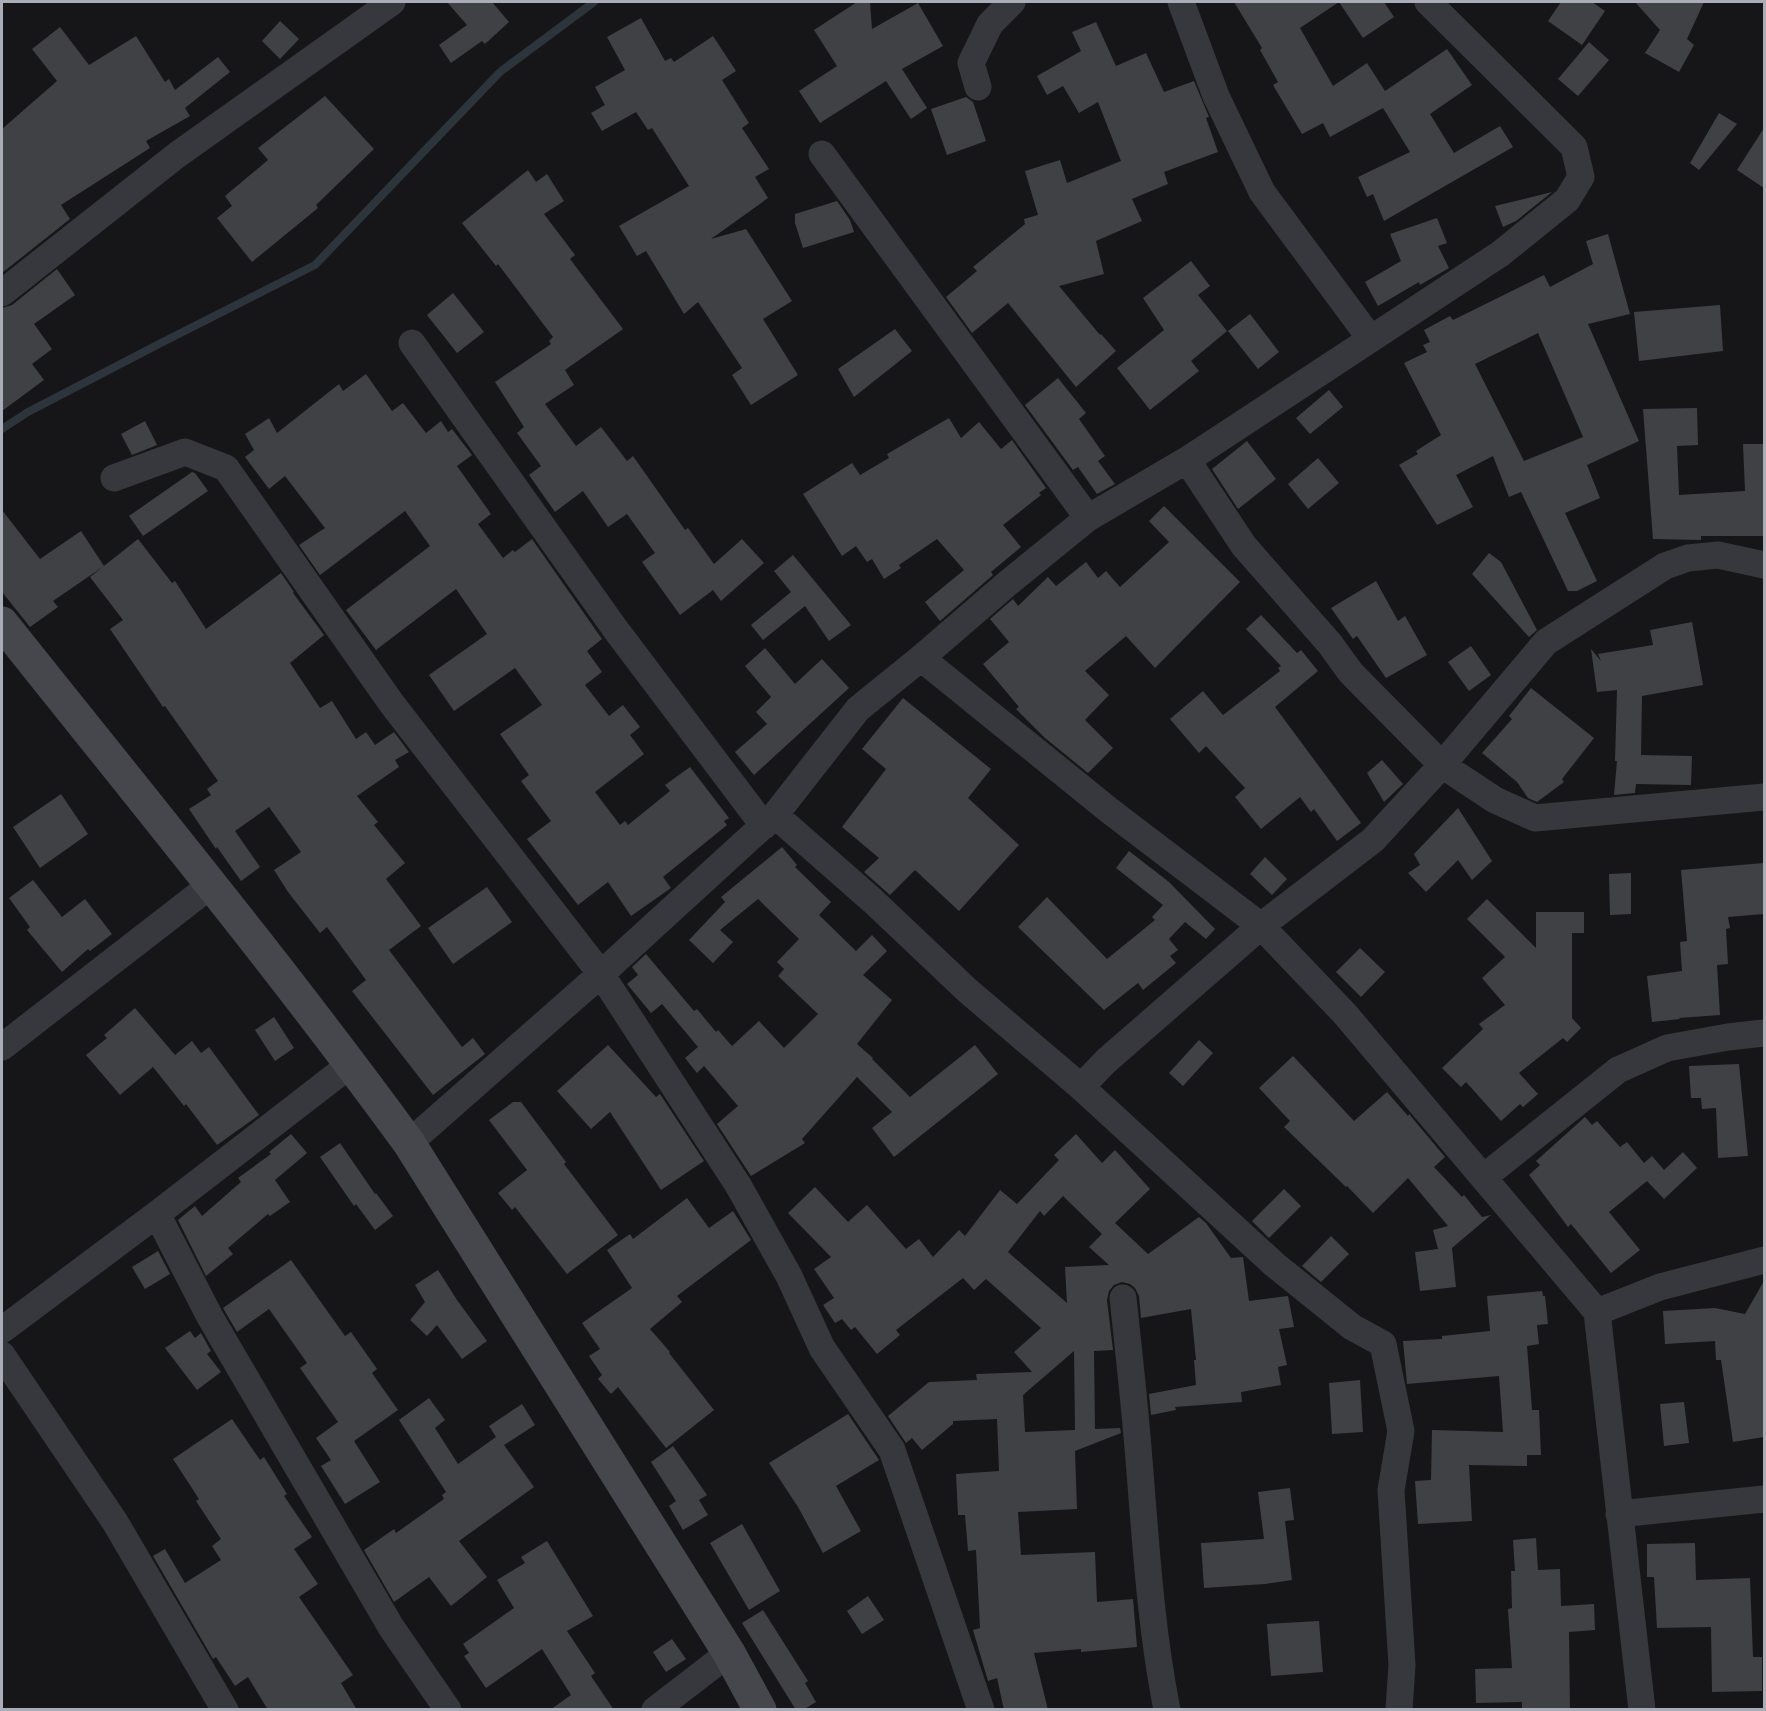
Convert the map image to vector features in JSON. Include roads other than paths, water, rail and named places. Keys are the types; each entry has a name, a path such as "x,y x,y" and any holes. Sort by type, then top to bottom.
{"street":[{"path":"2,293 177,155 392,2"},
{"path":"978,87 971,63 990,24 1012,2"},
{"path":"1181,2 1216,96 1262,192 1370,338"},
{"path":"409,1143 601,974 770,820 858,709 1088,518 1187,460 1500,254 1567,200 1581,177 1574,147 1428,2"},
{"path":"822,154 1088,518"},
{"path":"412,343 616,630 770,820 873,901 968,991 1081,1087 1275,1265 1352,1327 1383,1344 1401,1431 1391,1490 1402,1665 1399,1710"},
{"path":"114,478 184,452 226,468 392,704 601,974 738,1185 789,1276 822,1348 892,1450 981,1710"},
{"path":"1187,460 1244,546 1330,644 1351,673 1442,765 1495,800 1536,818 1764,797"},
{"path":"1081,1087 1106,1061 1261,926 1373,840 1442,765 1546,642 1665,566 1688,558 1718,555 1764,565"},
{"path":"2,625 211,885 351,1064 409,1143 729,1653 760,1710"},
{"path":"921,658 1110,811 1261,926 1345,1014 1597,1312 1642,1710"},
{"path":"2,1047 211,885"},
{"path":"1484,1177 1618,1070 1667,1048 1764,1033"},
{"path":"2,1330 351,1064"},
{"path":"157,1214 210,1317 391,1627 448,1710"},
{"path":"1597,1312 1660,1287 1764,1260"},
{"path":"1123,1298 1137,1436 1145,1547 1167,1710"},
{"path":"2,1354 115,1522 225,1710"},
{"path":"1619,1514 1764,1499"},
{"path":"655,1710 729,1653"}],"waterway":[{"path":"2,429 28,412 315,265 500,72 594,2"}]}
